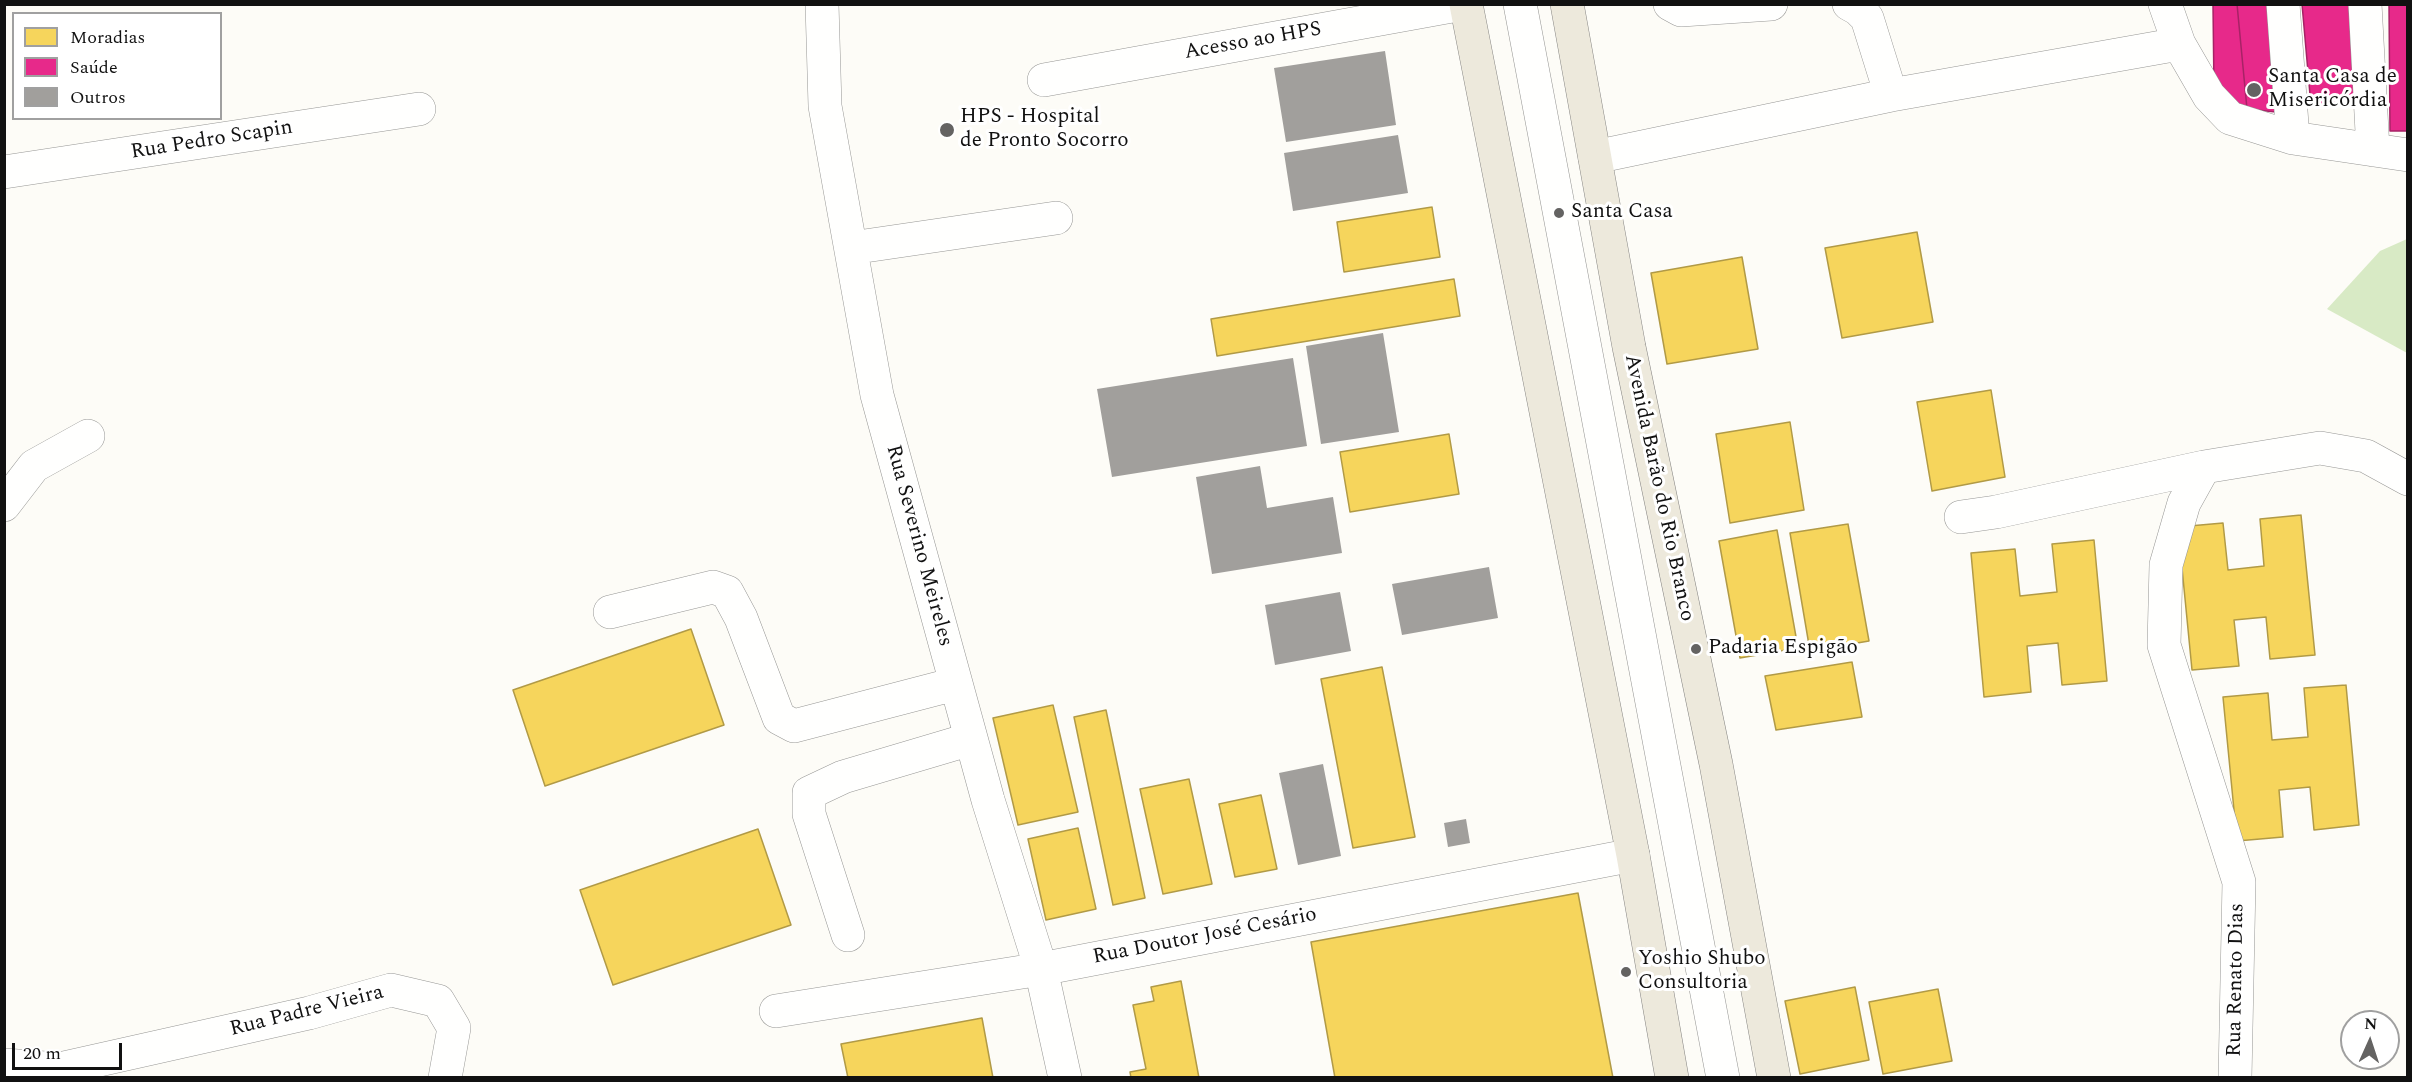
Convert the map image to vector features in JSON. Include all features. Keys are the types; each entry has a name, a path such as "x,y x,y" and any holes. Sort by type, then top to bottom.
{"main road":[{"path":"1465,4 1633,855 1672,1077"},
{"name":"Avenida Barão do Rio Branco","path":"1567,4 1629,347 1716,764 1774,1077"}],"street":[{"name":"Rua Severino Meireles","path":"822,4 825,106 877,395 988,800 1041,969 1065,1077"},
{"name":"Acesso ao HPS","path":"1044,80 1465,4"},
{"name":"Avenida Barão do Rio Branco","path":"1520,4 1723,1077"},
{"path":"1670,4 1681,10 1771,4"},
{"path":"1849,4 1867,18 1891,95"},
{"path":"2165,4 2179,44 2209,96 2230,118 2293,138 2408,155"},
{"path":"2283,4 2293,138"},
{"path":"2365,4 2373,150"},
{"path":"1595,158 1891,95 2179,44"},
{"name":"Rua Pedro Scapin","path":"4,172 419,109"},
{"path":"851,248 1056,218"},
{"path":"4,505 34,466 88,436"},
{"path":"1961,517 1996,512 2204,467 2320,448 2366,456 2408,479"},
{"name":"Rua Renato Dias","path":"2204,467 2184,503 2166,565 2164,645 2239,882 2235,1077"},
{"path":"609,612 713,587 727,592 741,618 779,718 794,726 955,684"},
{"path":"848,935 809,814 809,793 843,777 971,739"},
{"name":"Rua Doutor José Cesário","path":"776,1011 1041,969 1633,855"},
{"name":"Rua Padre Vieira","path":"4,1065 59,1069 309,1013 391,990 438,1001 454,1028 445,1077"}],"green space":[{"path":"2407,239 2407,353 2327,309 2380,251"}],"building: Moradias":[{"path":"1432,207 1440,257 1344,272 1337,222"},
{"path":"1917,232 1933,322 1842,338 1825,248"},
{"path":"1742,257 1758,349 1667,364 1651,273"},
{"path":"1454,279 1460,316 1217,356 1211,319"},
{"path":"1991,390 2005,477 1932,491 1917,402"},
{"path":"1790,422 1804,510 1730,523 1716,434"},
{"path":"1449,434 1459,494 1350,512 1340,452"},
{"path":"2301,515 2315,655 2270,659 2266,617 2234,620 2239,666 2192,670 2178,527 2223,523 2228,570 2264,566 2260,519"},
{"path":"1848,524 1869,641 1810,651 1790,533"},
{"path":"1777,530 1798,648 1740,658 1719,541"},
{"path":"2094,540 2107,681 2062,685 2058,643 2027,646 2031,692 1984,697 1971,553 2015,549 2020,596 2057,592 2052,544"},
{"path":"691,629 724,725 545,786 513,690"},
{"path":"1852,662 1862,717 1776,730 1765,676"},
{"path":"1382,667 1415,837 1353,848 1321,679"},
{"path":"2346,685 2359,825 2314,830 2310,787 2279,790 2283,837 2237,841 2223,697 2268,693 2272,740 2308,737 2304,688"},
{"path":"1053,705 1078,812 1018,825 993,718"},
{"path":"1106,710 1145,898 1113,905 1074,717"},
{"path":"1189,779 1212,884 1163,894 1140,789"},
{"path":"1261,795 1277,869 1235,877 1219,804"},
{"path":"1078,828 1096,909 1046,920 1028,839"},
{"path":"758,829 791,925 613,985 580,890"},
{"path":"1578,893 1613,1078 1335,1078 1311,942"},
{"path":"1181,981 1199,1078 1131,1078 1130,1072 1146,1069 1133,1005 1154,1001 1151,987"},
{"path":"1855,987 1869,1060 1800,1074 1785,1001"},
{"path":"1938,989 1952,1061 1883,1074 1869,1002"},
{"path":"982,1018 993,1078 848,1078 841,1044"}],"building: Saúde":[{"path":"2237,4 2269,4 2276,112 2247,109"},
{"path":"2237,4 2247,109 2214,90 2213,5"},
{"path":"2302,4 2350,4 2358,102 2311,106"},
{"path":"2389,4 2408,4 2408,131 2390,131"}],"building: Outros":[{"path":"1385,51 1396,125 1286,142 1274,68"},
{"path":"1398,135 1408,193 1293,211 1284,153"},
{"path":"1383,333 1399,432 1321,444 1306,346"},
{"path":"1293,358 1307,446 1112,477 1097,389"},
{"path":"1260,466 1267,508 1333,497 1342,553 1212,574 1196,477"},
{"path":"1489,567 1498,618 1402,635 1392,584"},
{"path":"1340,592 1351,651 1275,665 1265,605"},
{"path":"1323,764 1341,856 1298,865 1279,773"},
{"path":"1466,819 1470,843 1448,847 1444,823"}],"place":[{"name":"Santa Casa de Misericórdia","path":"2254,90"},
{"name":"HPS - Hospital de Pronto Socorro","path":"947,130"},
{"name":"Santa Casa","path":"1559,213"},
{"name":"Padaria Espigão","path":"1696,649"},
{"name":"Yoshio Shubo Consultoria","path":"1626,972"}]}
